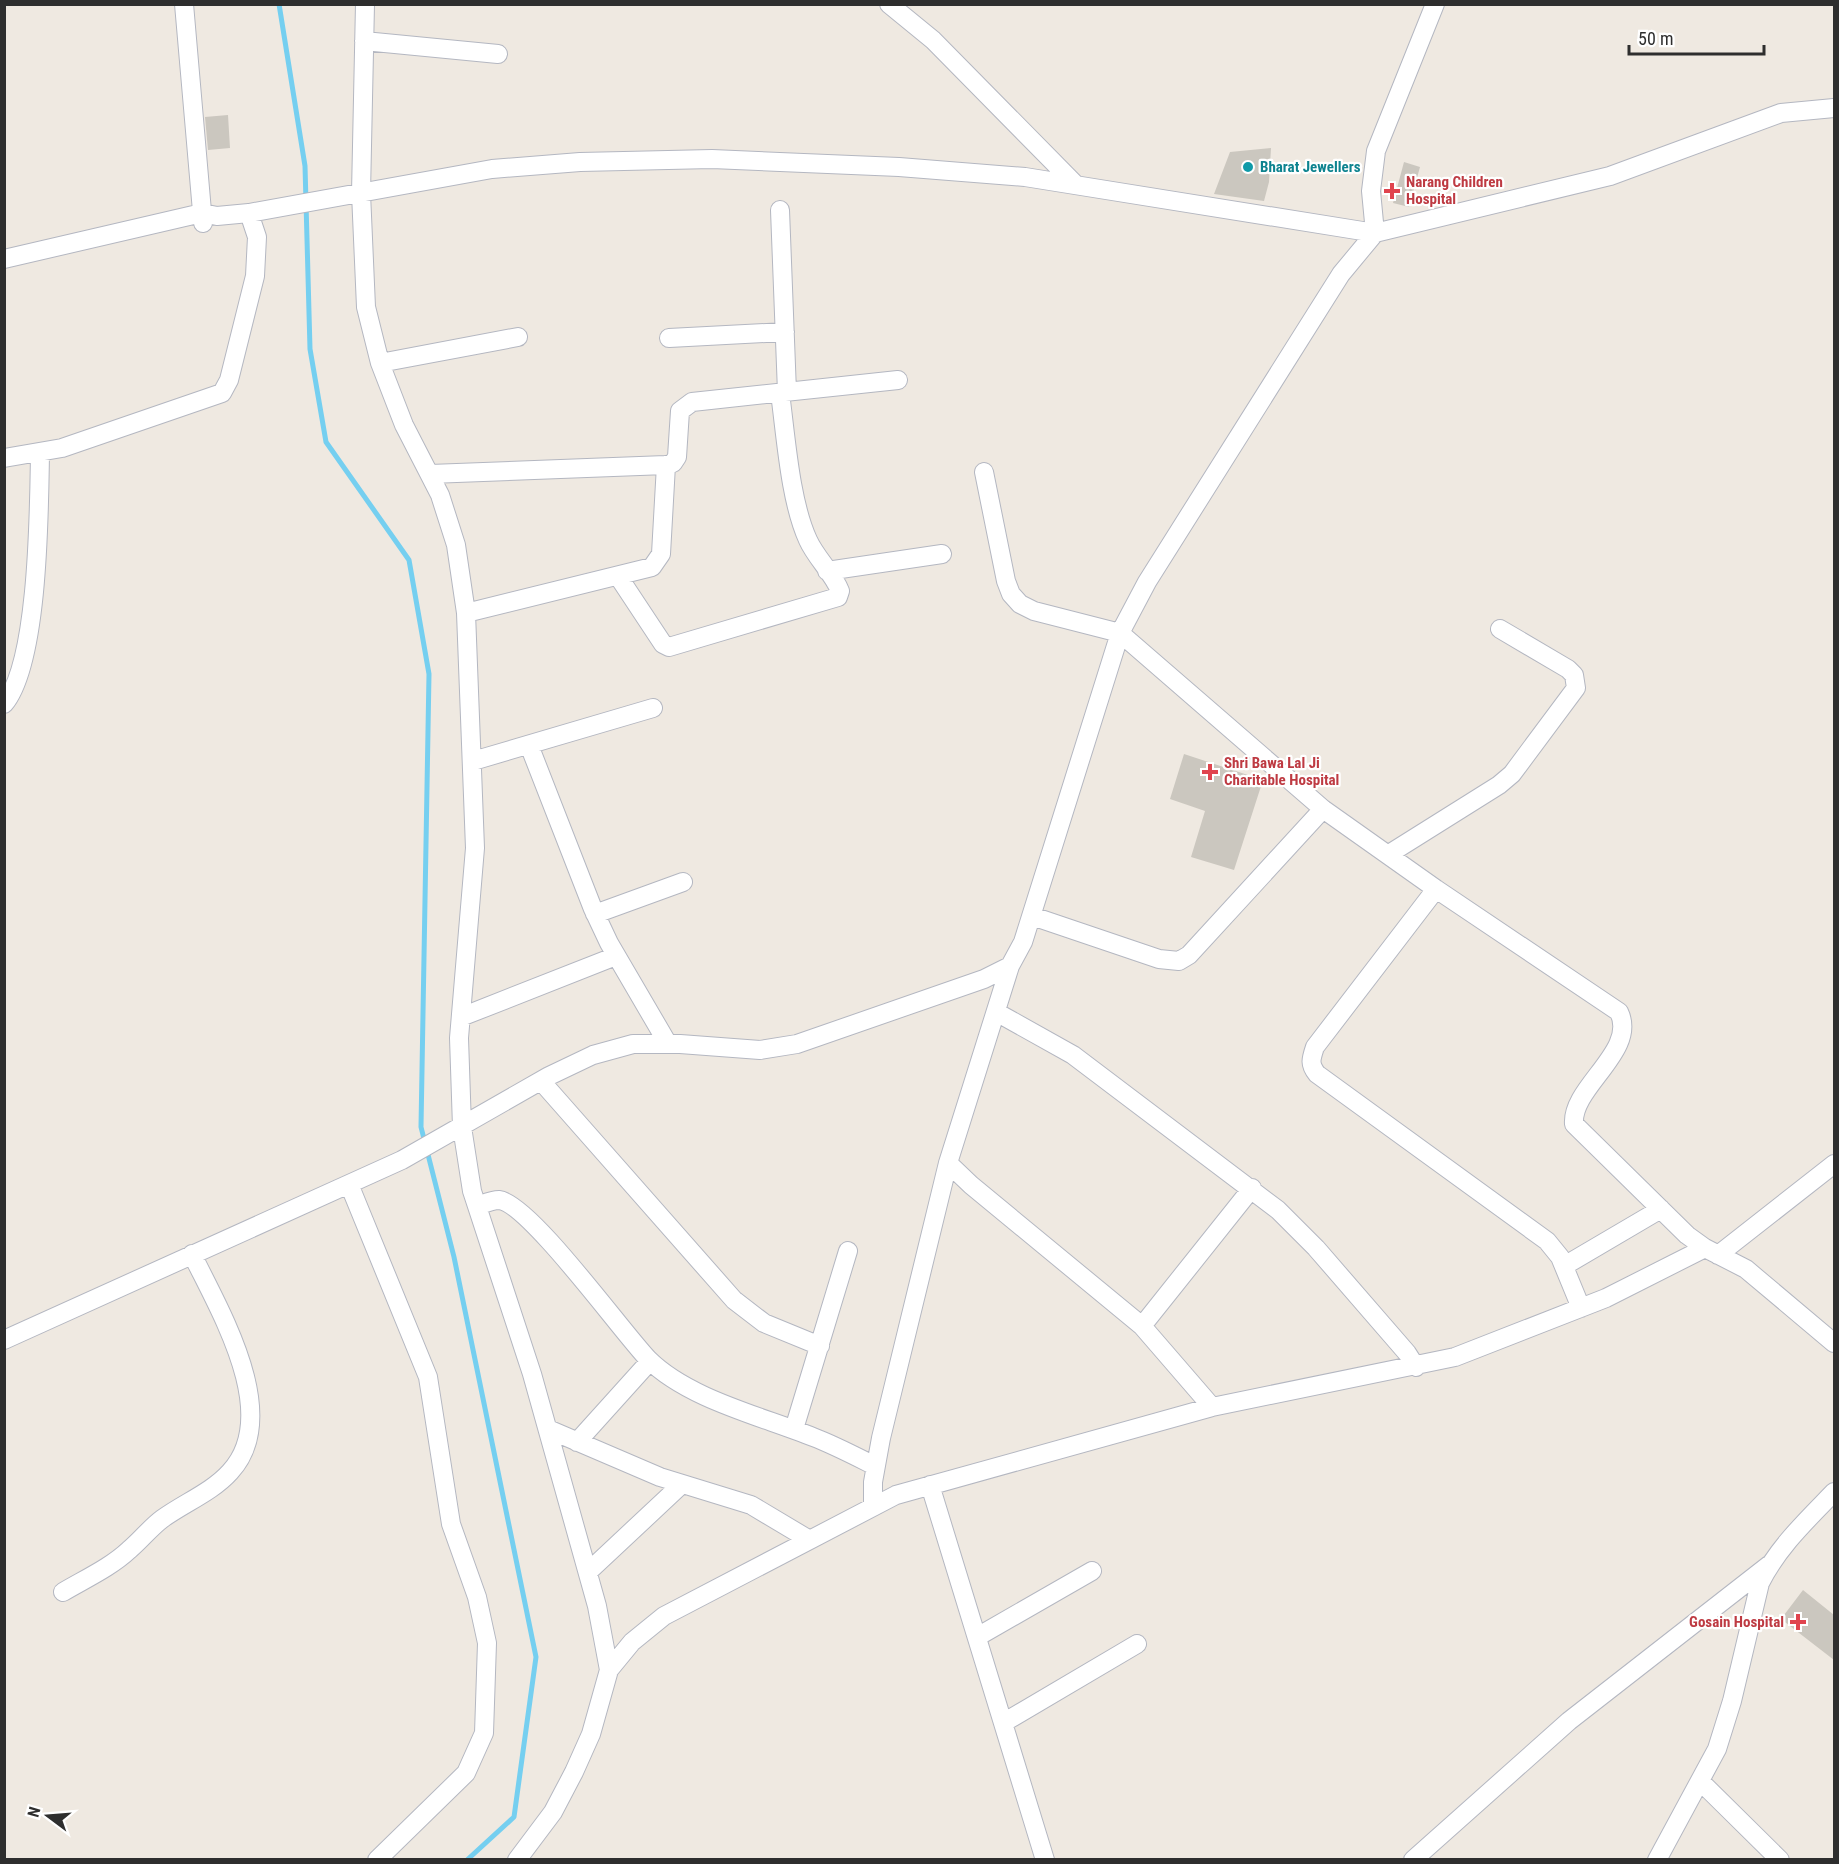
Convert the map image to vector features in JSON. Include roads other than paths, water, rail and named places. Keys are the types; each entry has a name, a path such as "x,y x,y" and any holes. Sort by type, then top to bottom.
{"street":[{"path":"184,4 207,217"},
{"path":"365,4 361,193 366,307 380,363 404,425 440,495 456,545 466,613 476,848 461,1017 454,1130 548,1429 600,1616 609,1670"},
{"path":"889,4 933,40 1074,183"},
{"path":"873,1506 875,1466 948,1163 1010,966 1032,916 1120,633 1147,582 1341,274 1375,233 1371,191 1376,151 1435,4"},
{"path":"364,41 498,54"},
{"path":"4,259 207,217 268,210 492,170 580,162 712,159 958,171 1074,183 1375,233 1610,176 1781,113 1834,108"},
{"path":"618,576 663,644 669,647 832,601 840,591 808,540 800,519 783,393 785,332 780,210"},
{"path":"4,458 62,448 222,393 229,381 255,276 257,237 249,213"},
{"path":"4,270 207,217"},
{"path":"669,338 785,332"},
{"path":"380,363 518,337"},
{"path":"430,474 666,465 673,463 677,457 678,420 684,406 692,402 898,380"},
{"path":"4,704 20,670 30,621 38,557 40,453"},
{"path":"466,613 645,570 658,561 661,554 666,465"},
{"path":"984,472 1011,594 1020,604 1034,611 1120,633 1323,809 1389,854 1436,890 1619,1012 1624,1022 1621,1038 1576,1109 1574,1124 1687,1235 1712,1252 1746,1269 1834,1343"},
{"path":"827,571 942,554"},
{"path":"1389,854 1512,774 1575,688 1574,675 1568,669 1500,629"},
{"path":"472,761 653,708"},
{"path":"529,745 573,864 595,914 616,956 668,1044"},
{"path":"1032,916 1159,959 1179,960 1189,955 1323,809"},
{"path":"595,914 683,882"},
{"path":"1436,890 1315,1047 1310,1059 1312,1067 1317,1074 1547,1241 1564,1266 1581,1308"},
{"path":"461,1017 616,956"},
{"path":"4,1340 402,1160 541,1081 593,1055 633,1044 760,1050 797,1044 984,979 1010,966"},
{"path":"996,1012 1073,1055 1252,1188 1316,1248 1407,1353 1416,1367"},
{"path":"541,1081 734,1300 764,1323 820,1346"},
{"path":"948,1163 970,1185 1142,1326 1212,1407"},
{"path":"517,1860 553,1812 591,1734 609,1670 632,1642 664,1616 808,1539 896,1495 930,1485 1212,1407 1271,1393 1416,1367 1455,1357 1581,1308 1712,1252 1834,1164"},
{"path":"350,1184 428,1377 451,1524 477,1597 488,1643 488,1688 484,1733 466,1773 377,1860"},
{"path":"1142,1326 1252,1188"},
{"path":"477,1206 498,1200 512,1205 549,1241 650,1361 692,1389 875,1466"},
{"path":"1564,1266 1661,1209"},
{"path":"794,1430 848,1251"},
{"path":"63,1592 128,1551 162,1519 216,1484 231,1471 243,1451 250,1421 247,1387 235,1342 192,1254"},
{"path":"577,1442 650,1361"},
{"path":"548,1429 682,1484 751,1505 808,1539"},
{"path":"588,1572 682,1484"},
{"path":"930,1485 1045,1860"},
{"path":"1413,1860 1569,1721 1769,1565 1794,1534 1834,1492"},
{"path":"1657,1860 1701,1782 1725,1726 1754,1600 1769,1565"},
{"path":"977,1637 1092,1571"},
{"path":"1003,1723 1137,1644"},
{"path":"1701,1782 1780,1860"}],"waterway":[{"path":"279,4 305,166 310,349 326,442 409,560 429,674 421,1127 454,1257 536,1657 514,1817 467,1860"}],"place":[{"name":"Bharat Jewellers","path":"1248,167"},
{"name":"Narang Children Hospital","path":"1392,191"},
{"name":"Shri Bawa Lal Ji Charitable Hospital","path":"1210,772"},
{"name":"Gosain Hospital","path":"1798,1622"}]}
